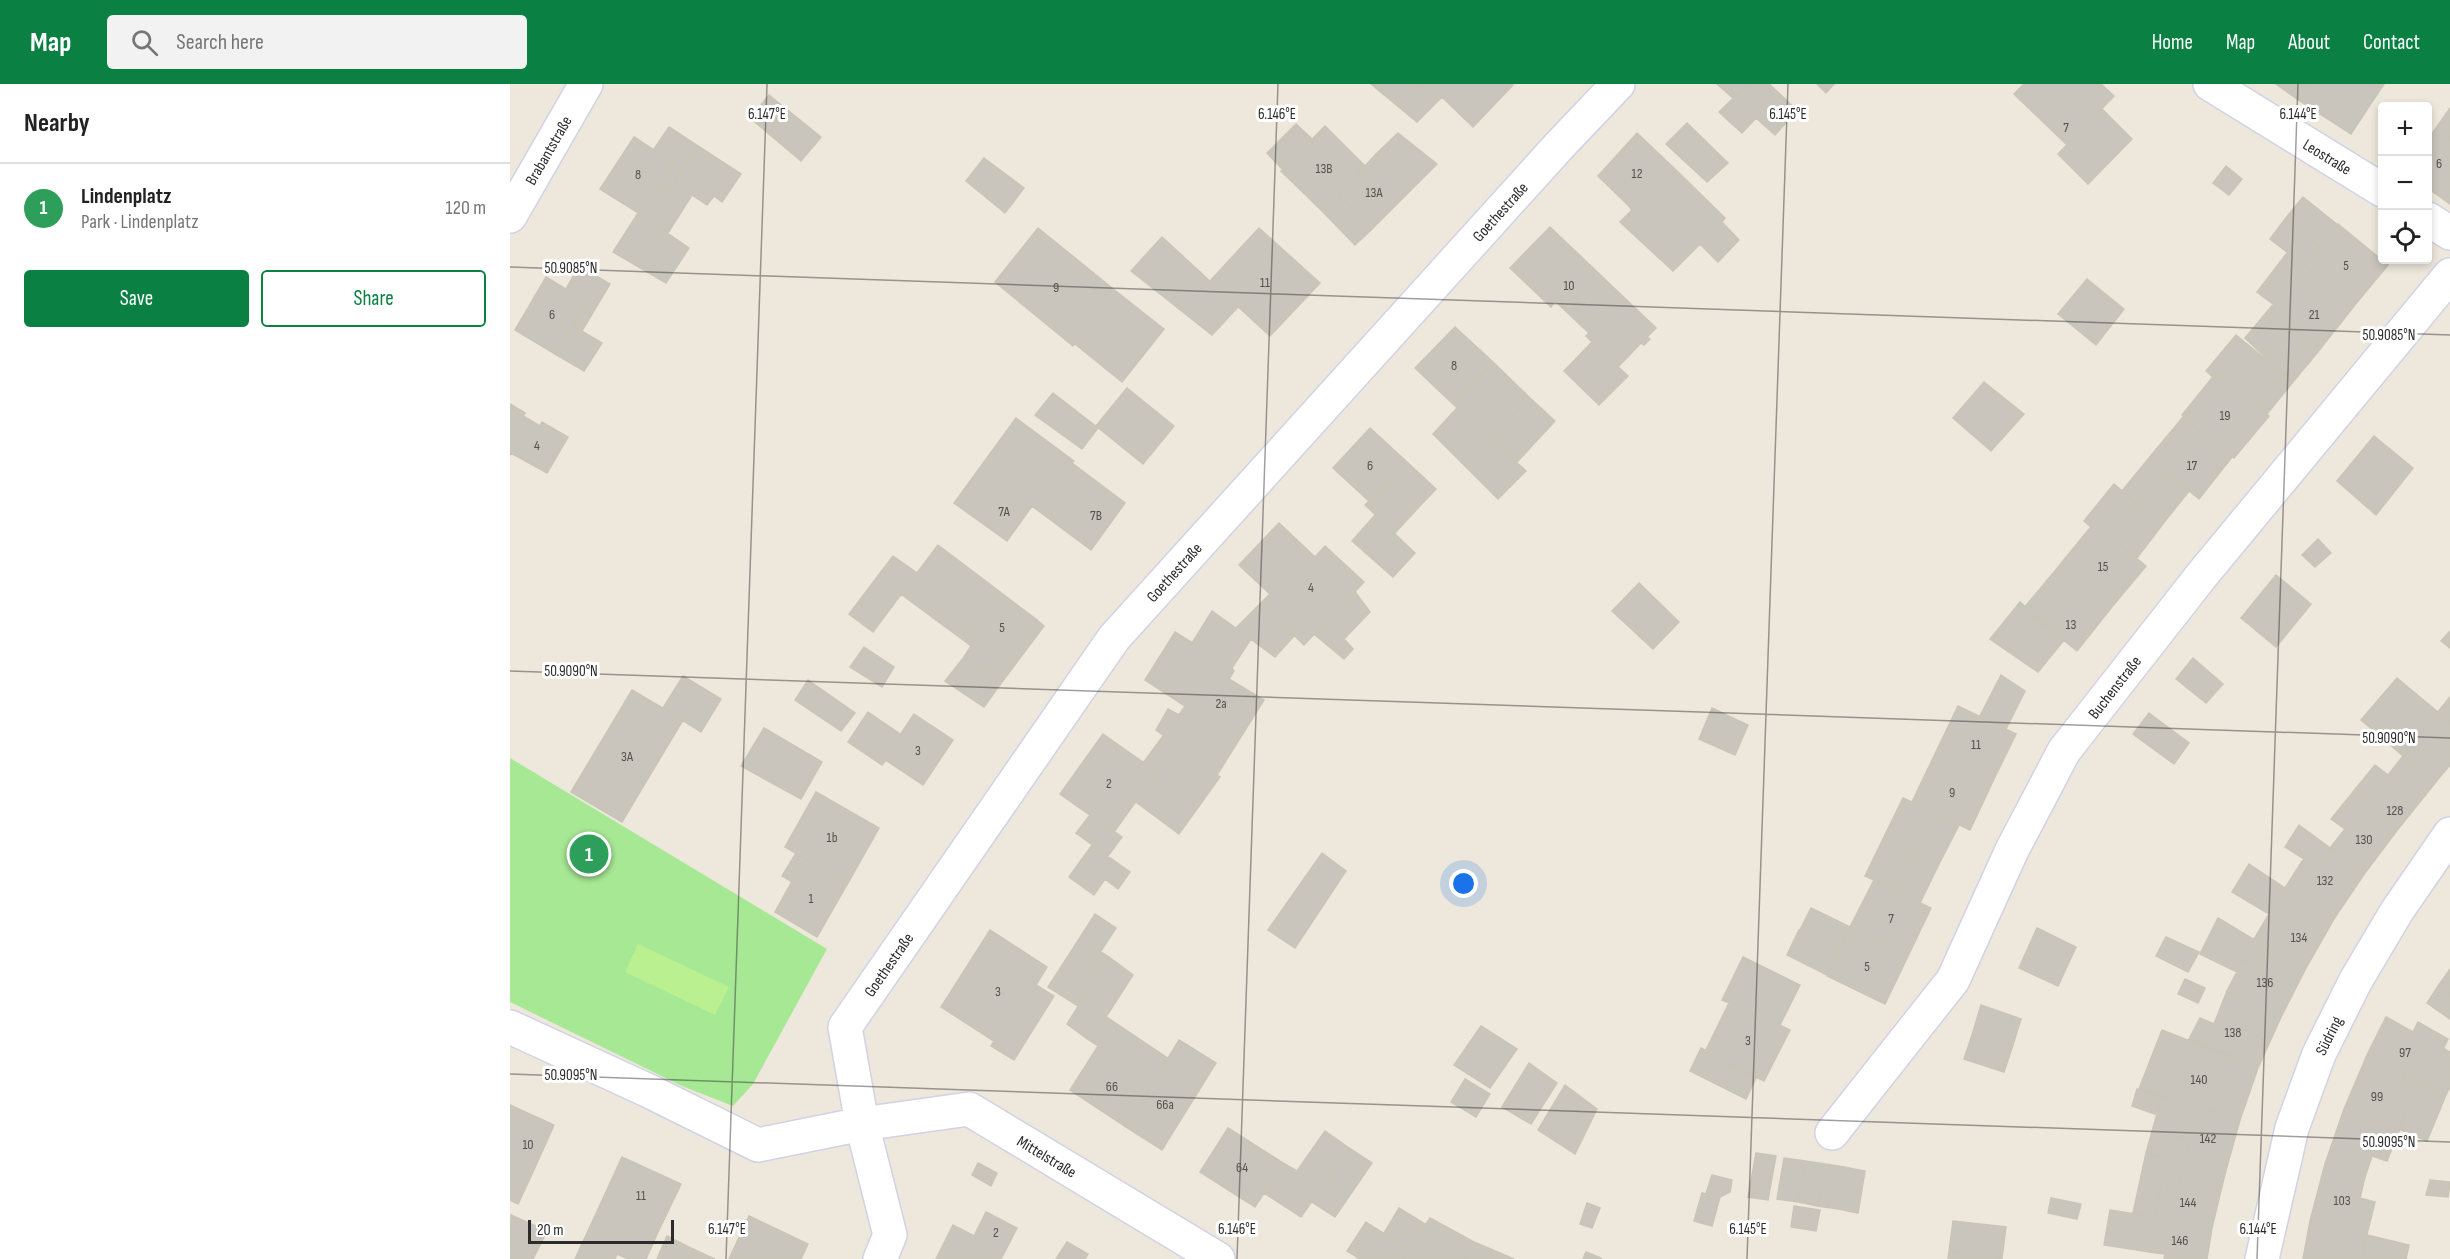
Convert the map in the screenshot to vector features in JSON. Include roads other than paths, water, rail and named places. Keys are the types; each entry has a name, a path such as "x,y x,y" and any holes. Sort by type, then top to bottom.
{"street":[{"name":"Brabantstraße","path":"510,216 586,84"},
{"name":"Goethestraße","path":"880,1259 890,1234 862,1124 845,1027 1114,638 1559,146 1618,84"},
{"name":"Leostraße","path":"2210,84 2378,188"},
{"path":"2432,222 2450,233"},
{"name":"Buchenstraße","path":"1832,1133 1953,980 2012,850 2064,751 2202,575 2450,275"},
{"name":"Südring","path":"2262,1259 2292,1128 2319,1054 2356,980 2378,943 2450,834"},
{"name":"Mittelstraße","path":"510,1027 650,1090 758,1145 862,1124 969,1109 1218,1259"}],"place":[{"name":"Lindenplatz","path":"589,854"}]}
